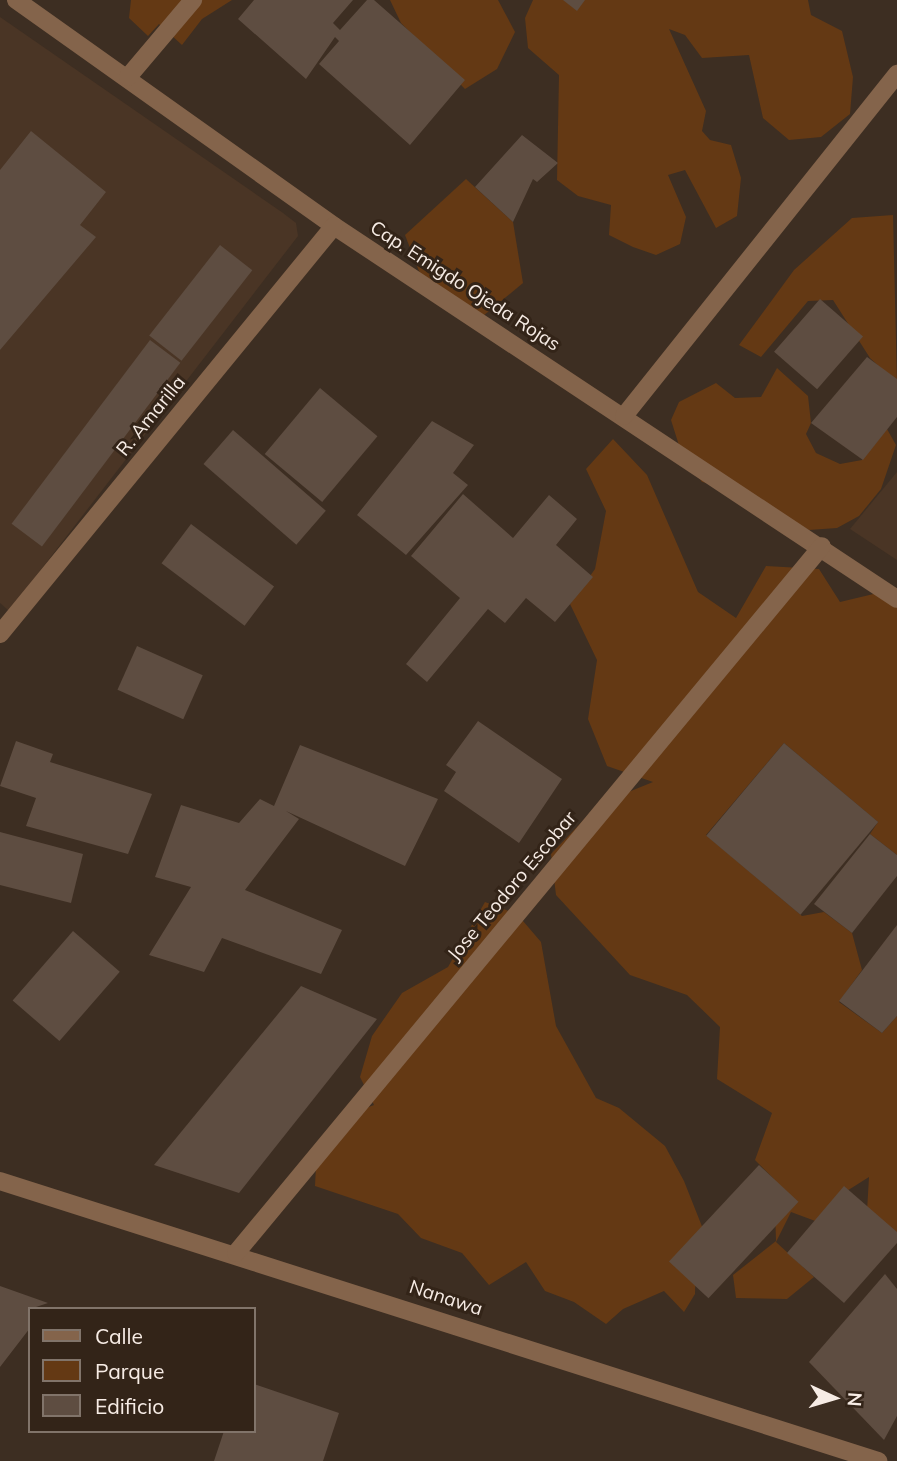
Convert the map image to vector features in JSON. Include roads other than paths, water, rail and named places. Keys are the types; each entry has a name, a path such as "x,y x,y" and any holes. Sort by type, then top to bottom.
{"street":[{"name":"Cap. Emigdo Ojeda Rojas","path":"16,0 128,77 334,226 822,546 897,599"},
{"path":"128,77 193,0"},
{"path":"624,416 897,74"},
{"name":"R. Amarilla","path":"0,634 334,226"},
{"name":"Jose Teodoro Escobar","path":"236,1252 822,546"},
{"name":"Nanawa","path":"0,1181 236,1252 878,1461"}]}
